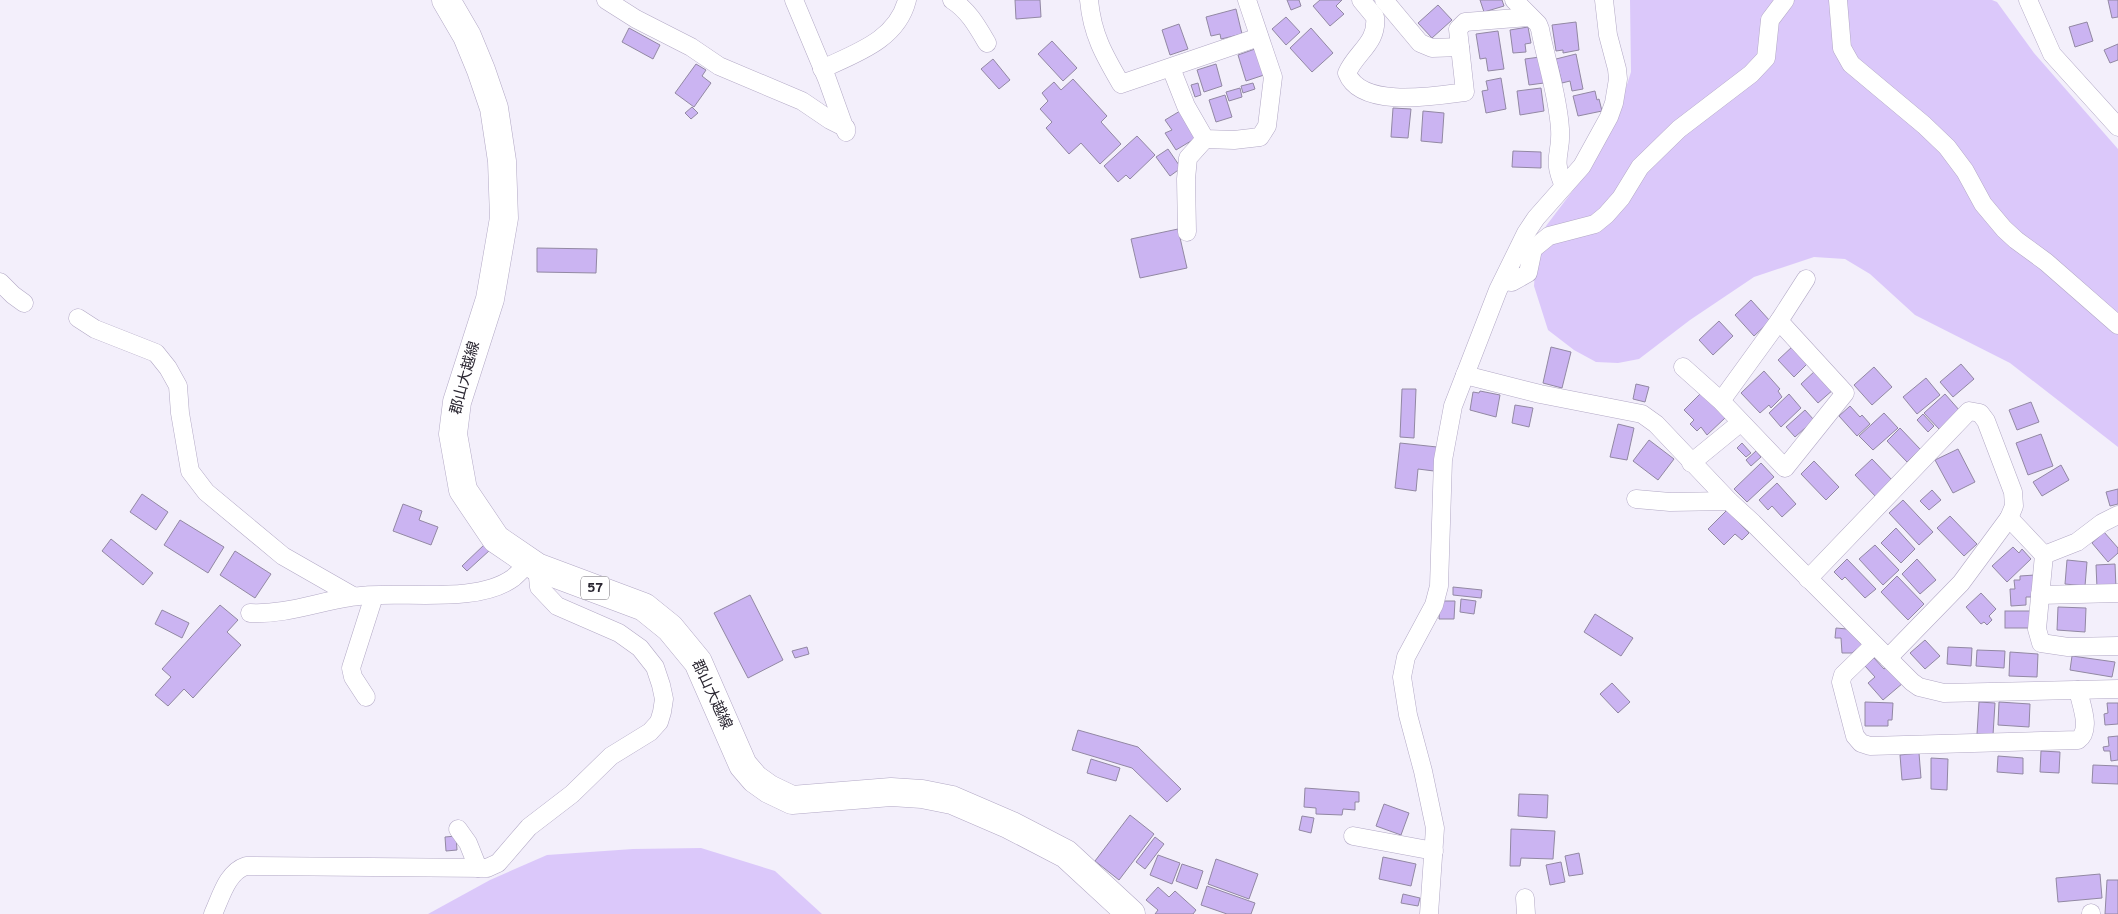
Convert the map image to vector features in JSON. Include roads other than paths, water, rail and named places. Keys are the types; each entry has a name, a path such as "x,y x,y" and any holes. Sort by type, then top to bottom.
{"main road":[{"name":"郡山大越線","path":"446,0 467,36 481,70 494,108 502,161 504,218 490,299 457,402 453,434 464,490 496,538 533,564 644,607 670,628 698,662 744,765 755,779 769,789 792,800 892,792 922,794 952,800 1010,825 1066,854 1131,914"}],"street":[{"path":"606,0 636,19 691,46 719,66 802,101 830,120 846,134 794,0"},
{"path":"822,69 858,52 886,35 902,17 907,0"},
{"path":"952,0 962,6 987,43"},
{"path":"1089,0 1090,20 1100,48 1121,84 1259,37"},
{"path":"1205,139 1234,140 1260,136 1264,132 1273,77 1248,0"},
{"path":"1361,0 1375,17 1375,31 1371,41 1349,67 1347,73 1349,78 1365,90 1398,98 1465,92 1458,30 1465,22 1530,17"},
{"path":"1384,0 1420,43 1432,48 1460,47"},
{"path":"1514,0 1538,24 1560,130 1556,163 1557,171 1564,186"},
{"path":"1429,914 1435,828 1423,771 1408,715 1402,676 1406,657 1434,605 1439,586 1443,460 1453,406 1503,281 1536,218 1582,166 1609,116 1617,90 1617,69 1608,35 1604,0"},
{"path":"1503,281 1512,282 1528,273 1533,249 1549,236 1595,224 1606,215 1621,198 1640,167 1679,129 1751,74 1766,58 1770,20 1785,0"},
{"path":"1838,0 1842,48 1852,64 1947,147 1964,171 1983,204 2004,229 2046,262 2118,325"},
{"path":"2028,0 2052,54 2118,127"},
{"path":"1171,68 1186,106 1205,139"},
{"path":"1187,232 1186,179 1188,158 1205,139"},
{"path":"1721,401 1806,279"},
{"path":"0,282 24,303"},
{"path":"78,318 95,329 156,353 168,368 178,386 180,413 190,471 206,492 283,556 353,596"},
{"path":"1683,366 1721,401 1784,468 1845,393 1778,321"},
{"path":"1465,375 1540,394 1642,414 1656,424 1691,463 1874,645 1919,687 1944,693 2118,690"},
{"path":"1808,579 1969,411 1980,413 1986,421 2013,492 2014,506 2008,518 1961,583 1888,658"},
{"path":"1691,463 1740,423"},
{"path":"1636,499 1670,502 1729,501"},
{"path":"2044,555 2077,542 2102,523 2118,515"},
{"path":"2008,518 2044,555 2037,634 2044,645 2068,647 2118,646"},
{"path":"213,914 229,879 238,868 246,866 487,868 498,863 529,827 572,794 611,756 650,732 659,722 664,699 654,667 640,648 619,633 557,606 539,587 533,564 497,586 459,594 353,596 271,614 250,613"},
{"path":"2040,595 2118,593"},
{"path":"366,697 350,668 374,596"},
{"path":"1874,645 1843,675 1841,682 1855,736 1861,743 1870,746 2078,740 2085,728 2078,690"},
{"path":"458,829 468,843 478,868"},
{"path":"1353,836 1434,851"}]}
